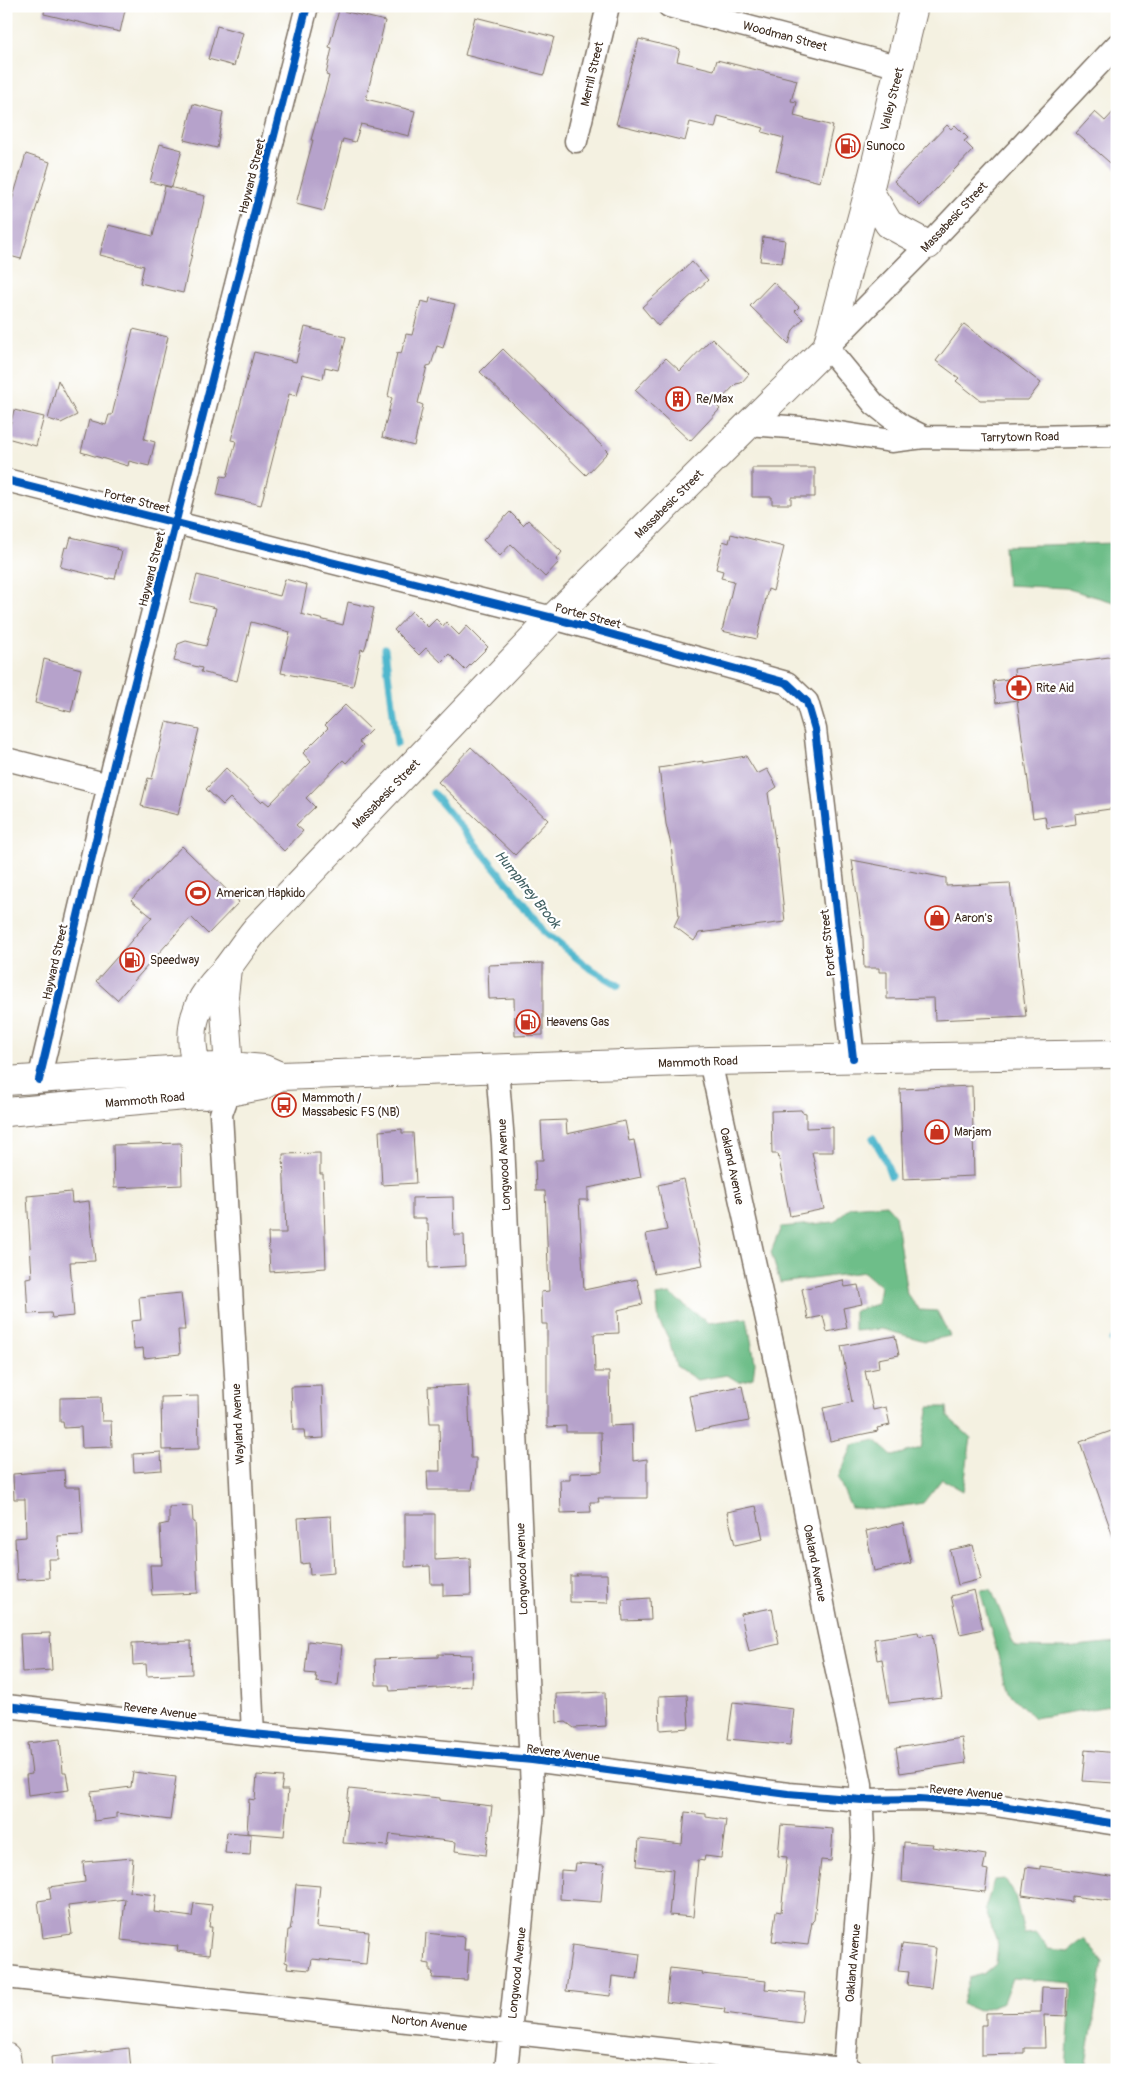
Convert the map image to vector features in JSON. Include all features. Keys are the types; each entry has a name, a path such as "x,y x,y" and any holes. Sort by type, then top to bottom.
{"main road":[{"name":"Valley Street","path":"827,347 869,191 914,6"},
{"path":"869,191 889,224 928,245"},
{"name":"Massabesic Street","path":"196,1068 191,1031 198,1008 208,989 227,968 240,948 257,928 553,618 827,347"},
{"name":"Massabesic Street","path":"221,1092 224,996 227,968"},
{"name":"Mammoth Road","path":"6,1112 221,1092 264,1069 280,1076 710,1061 1117,1054"},
{"name":"Mammoth Road","path":"6,1081 196,1068 221,1092"},
{"path":"6,2057 8,2070"}],"street":[{"name":"Merrill Street","path":"576,141 608,6"},
{"name":"Woodman Street","path":"669,6 900,67"},
{"name":"Hayward Street","path":"39,1080 108,785 176,523 300,8"},
{"name":"Massabesic Street","path":"827,347 928,245 1117,45"},
{"name":"Tarrytown Road","path":"827,347 874,404 902,426 924,436"},
{"name":"Tarrytown Road","path":"749,424 814,429 892,440 924,436 994,438 1117,435"},
{"name":"Porter Street","path":"6,480 553,618 787,683 807,702 816,729 853,1058"},
{"path":"6,759 108,785"},
{"name":"Oakland Avenue","path":"710,1061 778,1370 826,1619 857,1758 862,1800 863,1839 846,2069"},
{"name":"Longwood Avenue","path":"497,1068 503,1142 533,1812 506,2070"},
{"name":"Wayland Avenue","path":"221,1092 253,1734"},
{"name":"Revere Avenue","path":"6,1706 253,1734 532,1760 788,1794 862,1800 920,1799 989,1804 1117,1824"},
{"name":"Norton Avenue","path":"6,1976 846,2069"}],"green space":[{"path":"1117,543 1117,603 1065,588 1007,585 1004,546"},
{"path":"886,1204 895,1214 907,1294 919,1310 937,1311 950,1336 925,1341 882,1329 854,1331 854,1311 877,1304 880,1286 864,1272 780,1283 771,1252 781,1227 834,1222 850,1207"},
{"path":"670,1294 708,1323 747,1318 755,1362 753,1378 739,1382 727,1375 697,1380 676,1366 668,1337 659,1322 656,1296"},
{"path":"929,1407 947,1407 948,1417 971,1438 963,1491 942,1479 923,1503 883,1509 851,1508 838,1478 853,1445 875,1440 893,1456 921,1448"},
{"path":"991,1589 1015,1647 1066,1648 1117,1643 1117,1706 1034,1718 1008,1692 980,1590"},
{"path":"1005,1879 1015,1895 1024,1934 1037,1933 1048,1949 1068,1951 1084,1939 1103,1962 1085,2070 1066,2070 1072,1983 1012,1978 1003,2002 978,2011 962,2004 969,1978 984,1974 996,1964 998,1944 985,1909 994,1880"}],"building":[{"path":"45,6 126,6 120,32 44,14"},
{"path":"339,10 385,21 366,99 415,111 409,136 361,124 355,142 343,139 324,211 296,204 329,76 326,75 332,48 329,47"},
{"path":"475,17 554,37 544,75 465,55"},
{"path":"217,26 243,33 234,66 208,59"},
{"path":"639,39 680,49 677,61 714,70 717,60 797,80 791,101 797,102 794,116 833,126 820,182 776,171 784,138 762,132 764,128 718,116 715,128 690,122 685,141 616,124"},
{"path":"193,104 223,112 217,148 184,140"},
{"path":"1117,108 1117,169 1076,133 1095,112 1105,121"},
{"path":"947,125 951,129 955,125 968,138 964,141 973,150 920,206 894,181"},
{"path":"160,144 182,150 172,187 150,182"},
{"path":"26,154 50,162 21,259 6,255 6,202 11,204"},
{"path":"165,186 205,196 183,293 140,283 144,266 100,255 108,225 153,236"},
{"path":"763,237 785,240 782,263 760,261"},
{"path":"692,262 708,280 658,326 642,307"},
{"path":"773,282 799,307 795,311 803,319 793,330 789,344 750,306"},
{"path":"430,298 455,304 443,348 437,346 431,365 427,366 418,403 423,405 414,446 382,437 392,398 388,396 397,353 401,354 406,334 412,335 421,301 429,303"},
{"path":"964,324 1041,383 1028,400 980,400 956,381 959,378 936,361"},
{"path":"305,327 346,337 338,370 325,367 323,379 302,374 297,396 289,394 261,505 217,495 221,476 227,477 236,441 231,440 254,352 296,362"},
{"path":"133,329 168,337 144,439 155,442 149,466 129,461 128,466 81,452 89,420 106,425 109,415 112,415"},
{"path":"712,338 749,374 741,383 736,384 716,405 720,409 690,441 635,390 666,358 680,371"},
{"path":"503,349 608,452 586,475 480,372"},
{"path":"58,380 77,415 61,423 48,419"},
{"path":"14,410 44,417 36,446 7,438"},
{"path":"752,468 815,468 815,497 791,497 791,504 772,504 772,497 752,497"},
{"path":"510,512 523,525 528,520 562,552 556,560 559,562 545,577 511,544 500,556 483,540"},
{"path":"731,534 784,547 773,591 768,589 757,639 722,631 734,581 721,578 723,571 716,569 723,541 729,543"},
{"path":"71,537 117,548 122,551 115,579 60,567 65,547 68,548"},
{"path":"197,575 280,596 285,579 307,585 301,614 343,625 348,602 374,608 366,645 364,650 361,649 353,686 281,673 290,632 251,622 237,681 201,672 202,668 174,661 178,644 186,641 206,646 216,608 190,602"},
{"path":"412,611 428,627 436,619 443,626 446,622 459,635 467,626 488,647 465,670 449,654 441,662 426,648 419,655 394,630"},
{"name":"Rite Aid","path":"1117,656 1117,808 1075,814 1076,824 1047,828 1045,816 1033,818 1017,700 996,703 993,681 1015,678 1014,669"},
{"path":"44,659 81,669 71,712 35,703"},
{"path":"345,705 371,730 359,742 363,745 346,763 343,760 306,798 315,807 296,825 303,831 284,851 230,798 223,805 206,789 226,768 261,802 263,800 269,805 311,762 303,753 328,728 325,725"},
{"path":"166,722 199,729 178,815 141,806 148,778 152,779"},
{"path":"471,747 548,820 515,855 438,782"},
{"path":"746,756 757,774 767,769 777,787 768,793 777,847 785,922 699,933 694,941 674,926 679,916 671,845 666,824 659,768"},
{"path":"182,846 239,902 208,934 191,917 117,1000 96,981 152,917 131,900"},
{"name":"Aaron's","path":"852,860 946,878 946,886 1010,883 1026,1016 935,1020 934,998 887,999 887,972 879,972 879,968 864,968 863,938"},
{"path":"543,963 543,1035 515,1036 514,998 489,999 488,965"},
{"name":"Marjam","path":"972,1086 974,1176 903,1179 900,1089"},
{"path":"801,1110 806,1113 806,1128 833,1127 833,1152 812,1152 824,1209 790,1216 778,1154 772,1154 771,1111"},
{"path":"566,1120 567,1134 625,1121 629,1141 634,1140 641,1177 588,1188 588,1200 579,1200 584,1290 637,1279 643,1304 618,1310 619,1333 594,1334 595,1372 609,1372 610,1426 632,1425 633,1461 647,1459 647,1498 598,1498 599,1502 590,1502 591,1512 561,1513 560,1480 570,1480 570,1473 602,1472 601,1432 566,1432 566,1426 547,1427 547,1324 542,1324 541,1292 549,1291 545,1191 536,1191 535,1160 543,1160 541,1121"},
{"path":"402,1129 402,1133 413,1133 416,1183 382,1185 379,1131"},
{"path":"181,1143 182,1185 114,1188 113,1145"},
{"path":"320,1153 320,1174 323,1174 326,1268 270,1272 268,1233 286,1233 283,1154"},
{"path":"684,1179 703,1265 654,1274 646,1234 667,1230 658,1185"},
{"path":"71,1192 72,1203 89,1201 95,1261 70,1262 74,1316 52,1318 51,1313 28,1314 26,1278 32,1277 27,1196"},
{"path":"453,1197 454,1235 464,1235 465,1266 429,1268 428,1223 426,1223 426,1218 412,1218 412,1198"},
{"path":"843,1280 845,1287 858,1285 862,1304 843,1308 847,1328 827,1332 823,1316 808,1319 802,1289"},
{"path":"181,1293 185,1330 178,1330 180,1354 144,1358 143,1348 134,1349 131,1321 141,1320 139,1297"},
{"path":"895,1336 899,1355 878,1359 879,1368 865,1371 873,1410 886,1407 890,1425 877,1428 878,1431 830,1441 823,1408 852,1402 841,1346"},
{"path":"468,1385 471,1458 476,1458 472,1490 428,1490 427,1471 440,1471 439,1423 430,1423 428,1387"},
{"path":"322,1386 324,1438 305,1439 304,1430 293,1430 291,1387"},
{"path":"742,1386 749,1421 696,1431 689,1396"},
{"path":"198,1396 199,1449 162,1450 161,1397"},
{"path":"101,1397 102,1421 111,1421 112,1447 82,1448 81,1427 64,1428 63,1422 60,1422 60,1398"},
{"path":"1117,1429 1117,1539 1114,1539 1080,1442"},
{"path":"161,1452 162,1470 134,1472 133,1454"},
{"path":"64,1470 65,1487 80,1487 83,1535 58,1536 59,1559 48,1559 49,1578 17,1580 15,1538 26,1537 25,1499 14,1499 13,1474"},
{"path":"192,1506 193,1522 195,1522 198,1593 152,1595 150,1565 162,1565 160,1525 169,1523 169,1507"},
{"path":"756,1506 763,1539 735,1545 727,1512"},
{"path":"405,1514 435,1514 435,1560 470,1558 471,1595 443,1596 443,1584 431,1584 430,1566 405,1567"},
{"path":"331,1516 334,1573 310,1575 309,1563 301,1564 298,1518"},
{"path":"903,1523 911,1563 874,1571 866,1531"},
{"path":"973,1545 981,1579 958,1585 950,1550"},
{"path":"576,1574 607,1574 608,1603 570,1602 570,1576 577,1576"},
{"path":"974,1590 983,1629 960,1634 951,1596"},
{"path":"650,1598 651,1620 623,1621 622,1600"},
{"path":"772,1608 779,1644 749,1651 741,1614"},
{"path":"918,1632 919,1636 933,1634 942,1697 889,1703 882,1659 877,1660 874,1639"},
{"path":"50,1633 52,1670 22,1672 20,1634"},
{"path":"191,1641 192,1674 147,1676 146,1664 133,1665 132,1643"},
{"path":"308,1641 342,1645 338,1685 316,1682 316,1674 305,1673"},
{"path":"438,1654 472,1655 471,1686 390,1691 389,1685 376,1685 375,1659 438,1657"},
{"path":"605,1692 606,1726 574,1728 566,1722 557,1723 556,1694"},
{"path":"687,1695 689,1728 660,1730 659,1696"},
{"path":"733,1702 794,1709 790,1745 728,1739"},
{"path":"962,1738 966,1763 900,1773 896,1748"},
{"path":"60,1739 63,1772 66,1772 69,1790 28,1795 26,1775 32,1774 28,1743"},
{"path":"1085,1750 1117,1753 1115,1783 1082,1781"},
{"path":"133,1772 176,1777 170,1820 116,1813 116,1818 94,1821 91,1792 131,1787"},
{"path":"257,1775 283,1777 281,1790 288,1790 284,1836 247,1833 249,1799 255,1800"},
{"path":"349,1789 440,1798 440,1800 492,1806 486,1855 455,1851 456,1842 390,1834 388,1846 343,1843"},
{"path":"685,1812 706,1814 706,1817 726,1820 721,1858 705,1856 704,1861 698,1860 693,1917 669,1915 673,1870 637,1866 639,1839 682,1844"},
{"path":"781,1825 833,1829 831,1861 821,1860 814,1920 808,1945 772,1941 776,1911 781,1912 787,1857 778,1856"},
{"path":"227,1832 251,1834 250,1855 225,1853"},
{"path":"904,1842 933,1844 932,1847 986,1855 983,1869 988,1870 985,1892 902,1882"},
{"path":"133,1858 130,1892 156,1895 154,1912 192,1917 194,1903 212,1905 209,1927 212,1927 209,1955 177,1951 178,1946 121,1940 125,1899 68,1906 72,1934 43,1938 38,1901 51,1899 49,1887 85,1882 83,1862"},
{"path":"576,1863 604,1865 601,1902 560,1899 561,1870 575,1871"},
{"path":"1040,1866 1117,1877 1117,1902 1072,1896 1072,1902 1022,1895 1026,1867 1040,1869"},
{"path":"296,1884 320,1886 316,1927 369,1932 366,1964 312,1959 310,1970 287,1968 288,1963 285,1962 288,1930 290,1930 293,1918"},
{"path":"426,1933 465,1937 464,1950 469,1950 467,1980 432,1978 433,1972 430,1972 430,1964 424,1963"},
{"path":"902,1944 936,1948 931,1988 907,1985 909,1972 898,1971"},
{"path":"572,1945 640,1954 637,1979 612,1976 610,1996 566,1991"},
{"path":"670,1968 703,1972 702,1974 766,1981 765,1989 805,1993 801,2023 724,2013 725,2009 666,2002"},
{"path":"1042,1987 1068,1988 1067,2016 1044,2015 1045,2048 1024,2048 1024,2053 1017,2054 981,2055 981,2025 986,2025 986,2013 1041,2012"},
{"path":"129,2048 131,2070 52,2070 51,2057"}],"waterway":[{"name":"Humphrey Brook","path":"385,649 397,744"},
{"name":"Humphrey Brook","path":"433,793 525,904 544,932 588,967 618,985"},
{"name":"Humphrey Brook","path":"873,1138 884,1157 891,1176"},
{"name":"Humphrey Brook","path":"1112,1340 1117,1342"}],"cycle path":[{"path":"39,1080 114,764 307,6"},
{"path":"6,480 553,618 787,683 807,702 815,729 853,1058"},
{"path":"6,1706 253,1734 532,1760 788,1794 862,1800 920,1799 989,1804 1117,1824"}],"place":[{"name":"Sunoco","path":"848,146"},
{"name":"Re/Max","path":"678,399"},
{"name":"Rite Aid","path":"1019,688"},
{"name":"American Hapkido","path":"198,893"},
{"name":"Aaron's","path":"937,918"},
{"name":"Speedway","path":"132,960"},
{"name":"Heavens Gas","path":"528,1022"},
{"name":"Mammoth / Massabesic FS (NB)","path":"284,1105"},
{"name":"Marjam","path":"937,1132"}]}
